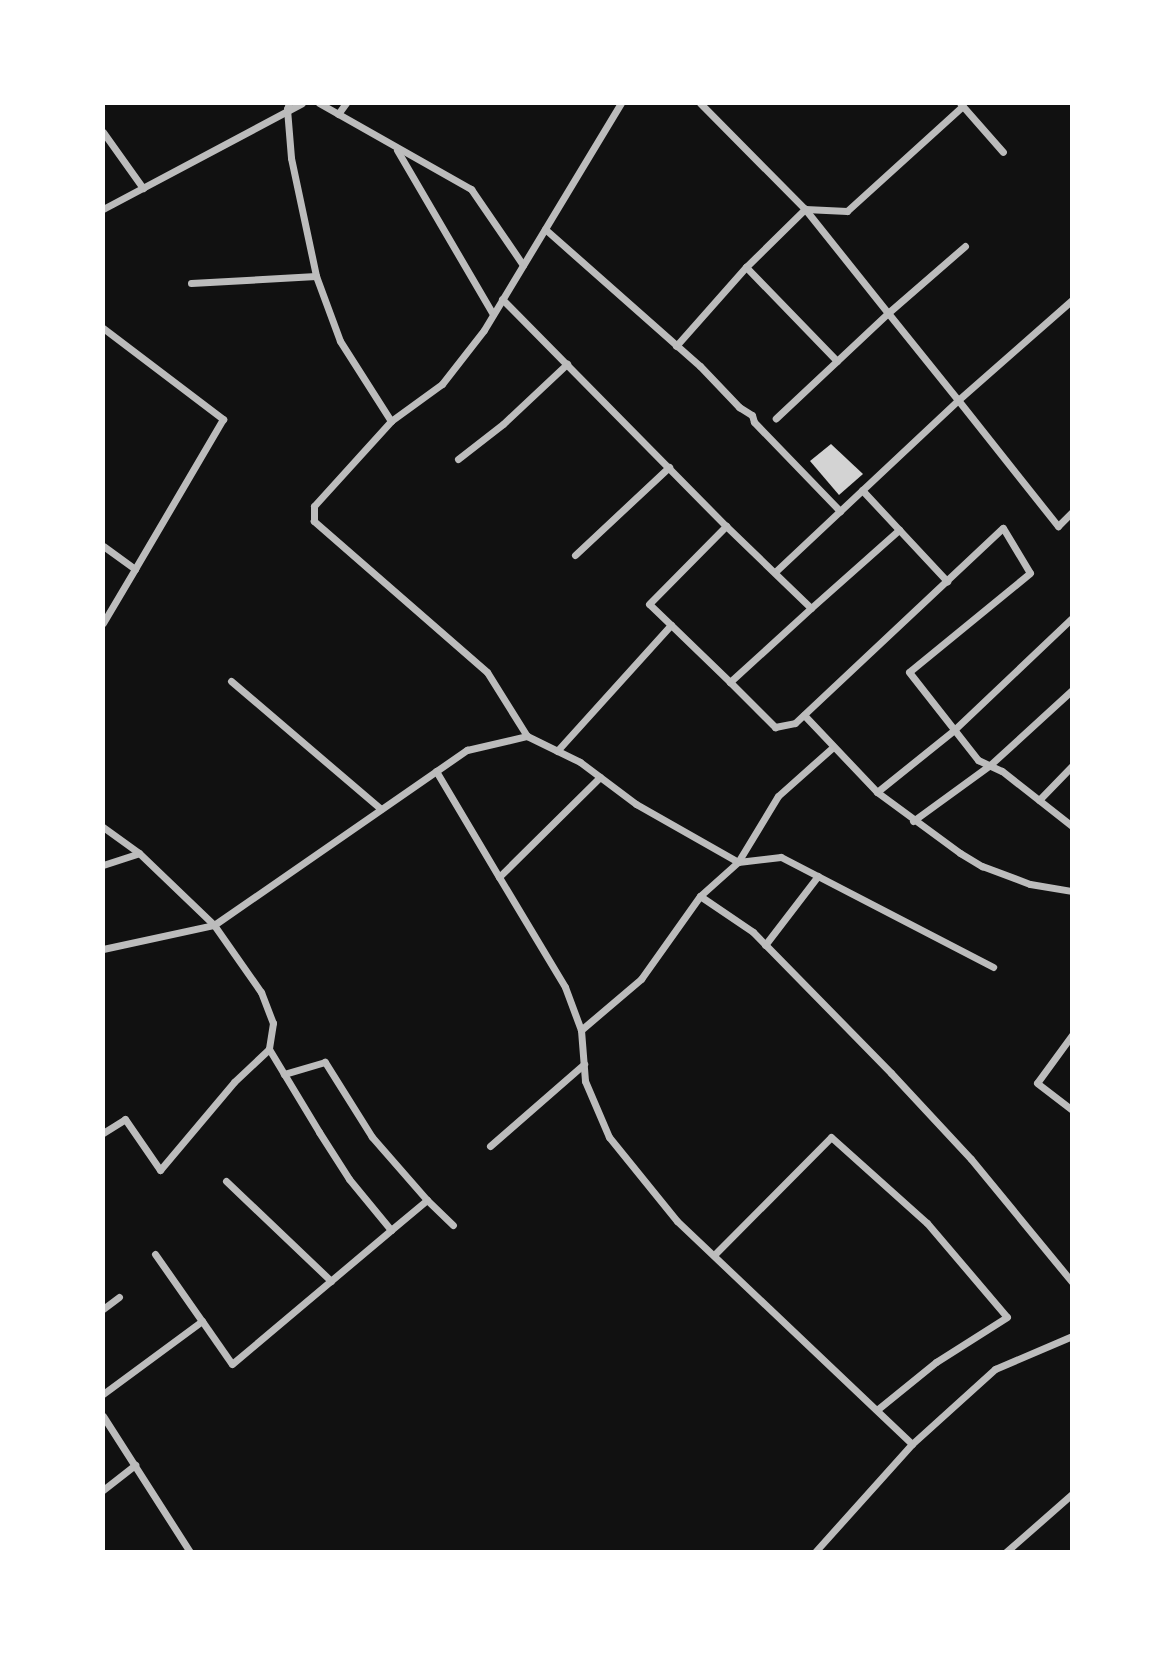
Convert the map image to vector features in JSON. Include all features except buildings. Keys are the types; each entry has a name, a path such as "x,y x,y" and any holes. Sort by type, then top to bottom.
{"street":[{"path":"103,209 288,106 302,103"},
{"path":"319,103 396,149 471,189 523,265"},
{"path":"338,114 346,103"},
{"path":"621,103 493,314 442,384 391,421 314,506 314,521 487,672 527,736 557,751 600,777 636,804 737,862 781,857 993,967"},
{"path":"700,103 805,209 1058,526 1072,512"},
{"path":"677,345 746,267 805,209 847,211 961,104 1003,152"},
{"path":"288,106 291,158 316,276 340,341 391,421"},
{"path":"103,132 143,188"},
{"path":"396,149 493,314"},
{"path":"545,229 677,345 739,407 752,415 754,422 840,511"},
{"path":"776,418 888,313 965,246"},
{"path":"746,267 837,361"},
{"path":"191,283 316,276"},
{"path":"502,299 726,526 811,608"},
{"path":"775,572 958,400 1072,300"},
{"path":"103,328 223,419 103,623"},
{"path":"458,459 503,424 567,365"},
{"path":"575,555 669,467"},
{"path":"862,490 947,581"},
{"path":"726,526 649,604 775,727 795,723 1003,528 1030,573 909,672 978,760 990,765 1040,800 1072,826"},
{"path":"730,682 899,530"},
{"path":"103,546 135,569"},
{"path":"877,792 954,730 1072,618"},
{"path":"557,751 671,625"},
{"path":"231,681 381,809"},
{"path":"913,821 990,765 1072,690"},
{"path":"804,715 877,792 913,821 982,866 1030,884 1072,891"},
{"path":"103,949 214,925 467,750 527,736"},
{"path":"581,1030 641,979 700,897 737,862 779,796 833,747"},
{"path":"1040,800 1072,766"},
{"path":"436,771 565,987 581,1030 585,1081 608,1137 677,1221 912,1444"},
{"path":"499,877 600,777"},
{"path":"103,827 139,853 214,925 261,992 273,1023 269,1049 234,1082 160,1170 125,1119 103,1133"},
{"path":"103,864 139,853"},
{"path":"765,945 818,876"},
{"path":"700,897 753,932 971,1159 1072,1282"},
{"path":"1072,1035 1037,1083 1072,1110"},
{"path":"269,1049 349,1179 391,1230"},
{"path":"284,1074 325,1062 372,1137 427,1200 453,1225"},
{"path":"490,1146 584,1064"},
{"path":"713,1255 831,1137 927,1223 1007,1317 936,1362 878,1409"},
{"path":"226,1181 331,1281"},
{"path":"155,1254 232,1364 427,1200"},
{"path":"103,1308 119,1297"},
{"path":"103,1394 202,1321"},
{"path":"815,1552 912,1444 995,1369 1072,1336"},
{"path":"103,1416 190,1552"},
{"path":"103,1490 135,1465"},
{"path":"1006,1552 1072,1494"}]}
